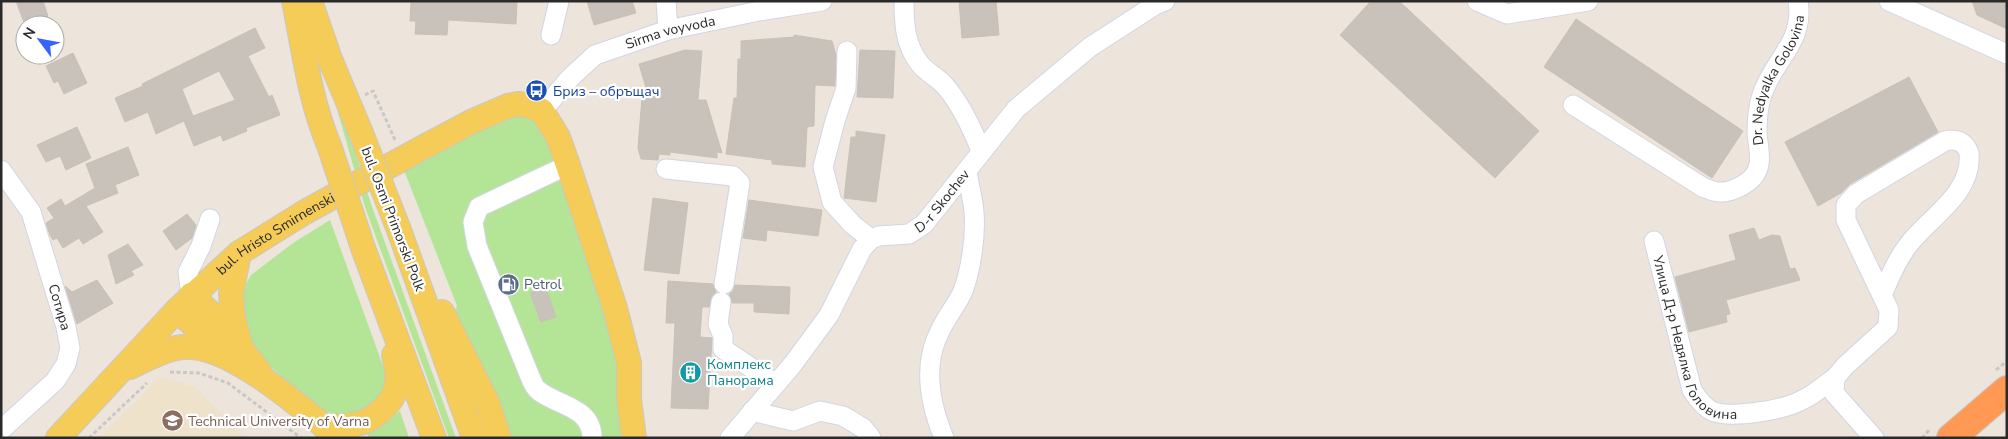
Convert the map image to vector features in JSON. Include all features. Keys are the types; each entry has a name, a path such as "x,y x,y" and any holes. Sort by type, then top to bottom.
{"highway":[{"path":"1951,438 2007,390"}],"main road":[{"path":"294,1 311,88 322,128 381,300 434,438"},
{"name":"bul. Osmi Primorski Polk","path":"310,1 330,59 399,230 474,438"},
{"name":"bul. Hristo Smirnenski","path":"58,438 184,302 239,253 304,212 471,122 508,106 518,104 527,105 542,111"},
{"path":"542,111 558,137 615,308 629,363 629,399 634,438"},
{"path":"233,348 231,294 239,253"},
{"path":"408,256 448,323 488,404 499,438"},
{"path":"184,302 271,386 332,432 358,424 374,416 386,407 394,396 397,370 381,300"},
{"path":"120,372 168,350 192,347 233,348"},
{"path":"621,438 625,427 629,399"}],"street":[{"path":"551,35 559,1"},
{"path":"666,1 668,30"},
{"name":"Sirma voyvoda","path":"542,111 570,78 595,55 668,30 759,11 822,1"},
{"path":"904,1 904,25 907,42 920,64 946,86 968,118 981,151"},
{"name":"D-r Skochev","path":"871,239 879,236 909,234 924,224 1016,109 1090,47 1164,1"},
{"path":"1477,1 1507,14 1588,1"},
{"name":"Dr. Nedyalka Golovina","path":"1573,105 1704,188 1721,192 1744,185 1755,176 1760,158 1757,133 1761,95 1771,74 1794,41 1798,25 1798,1"},
{"path":"1889,1 2007,54"},
{"path":"730,438 793,364 829,315 862,249 871,239 853,225 832,202 823,167 846,88 847,51"},
{"name":"Улица Д-р Недялка Головина","path":"1654,242 1692,390 1699,401 1713,412 1732,414 1781,409 1803,400 1835,378 1845,366 1888,327 1889,310 1846,220 1846,205 1856,194 1946,140 1951,139 1961,142 1970,153 1965,178 1955,197 1910,243 1894,266 1882,295"},
{"path":"568,165 479,207 474,222 478,246 529,374 538,391 581,413 592,429 592,438"},
{"path":"666,169 733,176 740,183 718,324 723,336 723,349 776,384"},
{"name":"Сотира","path":"1,170 30,212 66,327 70,348 66,364 55,381 1,430"},
{"path":"944,438 936,420 929,384 931,357 939,332 962,292 971,261 975,213 967,171"},
{"path":"184,302 188,272 201,246 210,220"},
{"path":"1835,378 1834,393 1874,438"},
{"path":"752,412 793,421 820,411 843,416 863,428 871,438"}],"path":[{"path":"348,102 373,92 396,142"},
{"path":"165,372 199,373 228,383 301,438"},
{"path":"90,438 128,399 153,379"}],"shaded area":[{"name":"Technical University of Varna","path":"160,377 195,387 245,438 99,438"}],"green space":[{"path":"337,104 341,105 371,204 456,438 449,438 365,207"},
{"path":"542,111 615,308 625,427 621,438 499,438 448,323 457,306 400,160 471,122"},
{"path":"330,220 390,385 375,409 339,417 320,409 268,365 250,344 237,300 251,275 293,243"},
{"path":"400,411 409,438 370,438 366,433 380,427"}],"building":[{"path":"16,1 43,1 48,15 21,15"},
{"path":"411,1 517,1 516,24 448,20 447,35 415,34 416,21 410,21"},
{"path":"587,1 632,1 636,13 594,25"},
{"path":"959,1 996,1 999,35 962,38"},
{"path":"1371,1 1399,1 1539,131 1495,178 1340,35"},
{"path":"1972,1 2007,1 2007,29 1977,15"},
{"path":"1576,19 1743,131 1712,178 1544,67"},
{"path":"255,28 265,48 248,56 269,97 272,95 280,115 246,128 247,131 223,141 221,135 194,146 184,121 156,134 148,112 125,122 115,98 143,86 142,84","holes":["219,71 235,100 193,116 182,89"]},
{"path":"794,35 832,41 836,55 835,86 815,85 814,126 807,127 805,167 772,164 772,160 726,154 734,98 737,98 738,59 741,59 741,41 794,37"},
{"path":"685,50 702,51 698,100 706,100 722,153 717,152 717,158 670,152 670,155 659,154 658,160 641,159 638,148 642,97 649,98 639,64"},
{"path":"860,50 895,51 893,98 857,97"},
{"path":"73,53 87,83 64,94 58,81 54,83 46,66 65,65 65,57"},
{"path":"1909,77 1938,132 1850,184 1841,193 1818,206 1785,142"},
{"path":"77,127 91,158 66,170 60,156 46,162 37,145"},
{"path":"856,131 885,135 876,202 844,198 851,137 856,137"},
{"path":"128,147 139,175 115,185 118,193 86,206 103,232 83,244 79,238 63,248 57,238 53,240 50,235 46,223 54,218 47,208 61,199 65,206 95,188 86,164"},
{"path":"653,198 688,203 679,274 644,270"},
{"path":"749,200 822,210 818,236 767,230 766,241 743,238"},
{"path":"187,214 196,225 192,238 176,250 163,231"},
{"path":"1754,228 1759,240 1772,235 1780,236 1790,269 1795,268 1800,280 1726,300 1730,314 1726,315 1727,322 1689,332 1675,277 1736,260 1729,235"},
{"path":"128,244 143,265 131,271 134,275 116,284 108,255"},
{"path":"97,280 113,303 77,324 65,286 72,292"},
{"name":"Комплекс Панорама","path":"668,281 713,284 716,292 712,296 709,307 702,307 700,337 712,338 708,409 671,408 675,323 666,323"},
{"path":"735,285 790,287 789,314 754,312 754,303 732,303 729,294 733,291"},
{"path":"546,288 556,317 541,322 530,293"}],"place":[{"name":"Бриз – обръщач","path":"537,91"},
{"name":"Petrol","path":"508,284"},
{"name":"Комплекс Панорама","path":"691,372"},
{"name":"Technical University of Varna","path":"172,421"}]}
